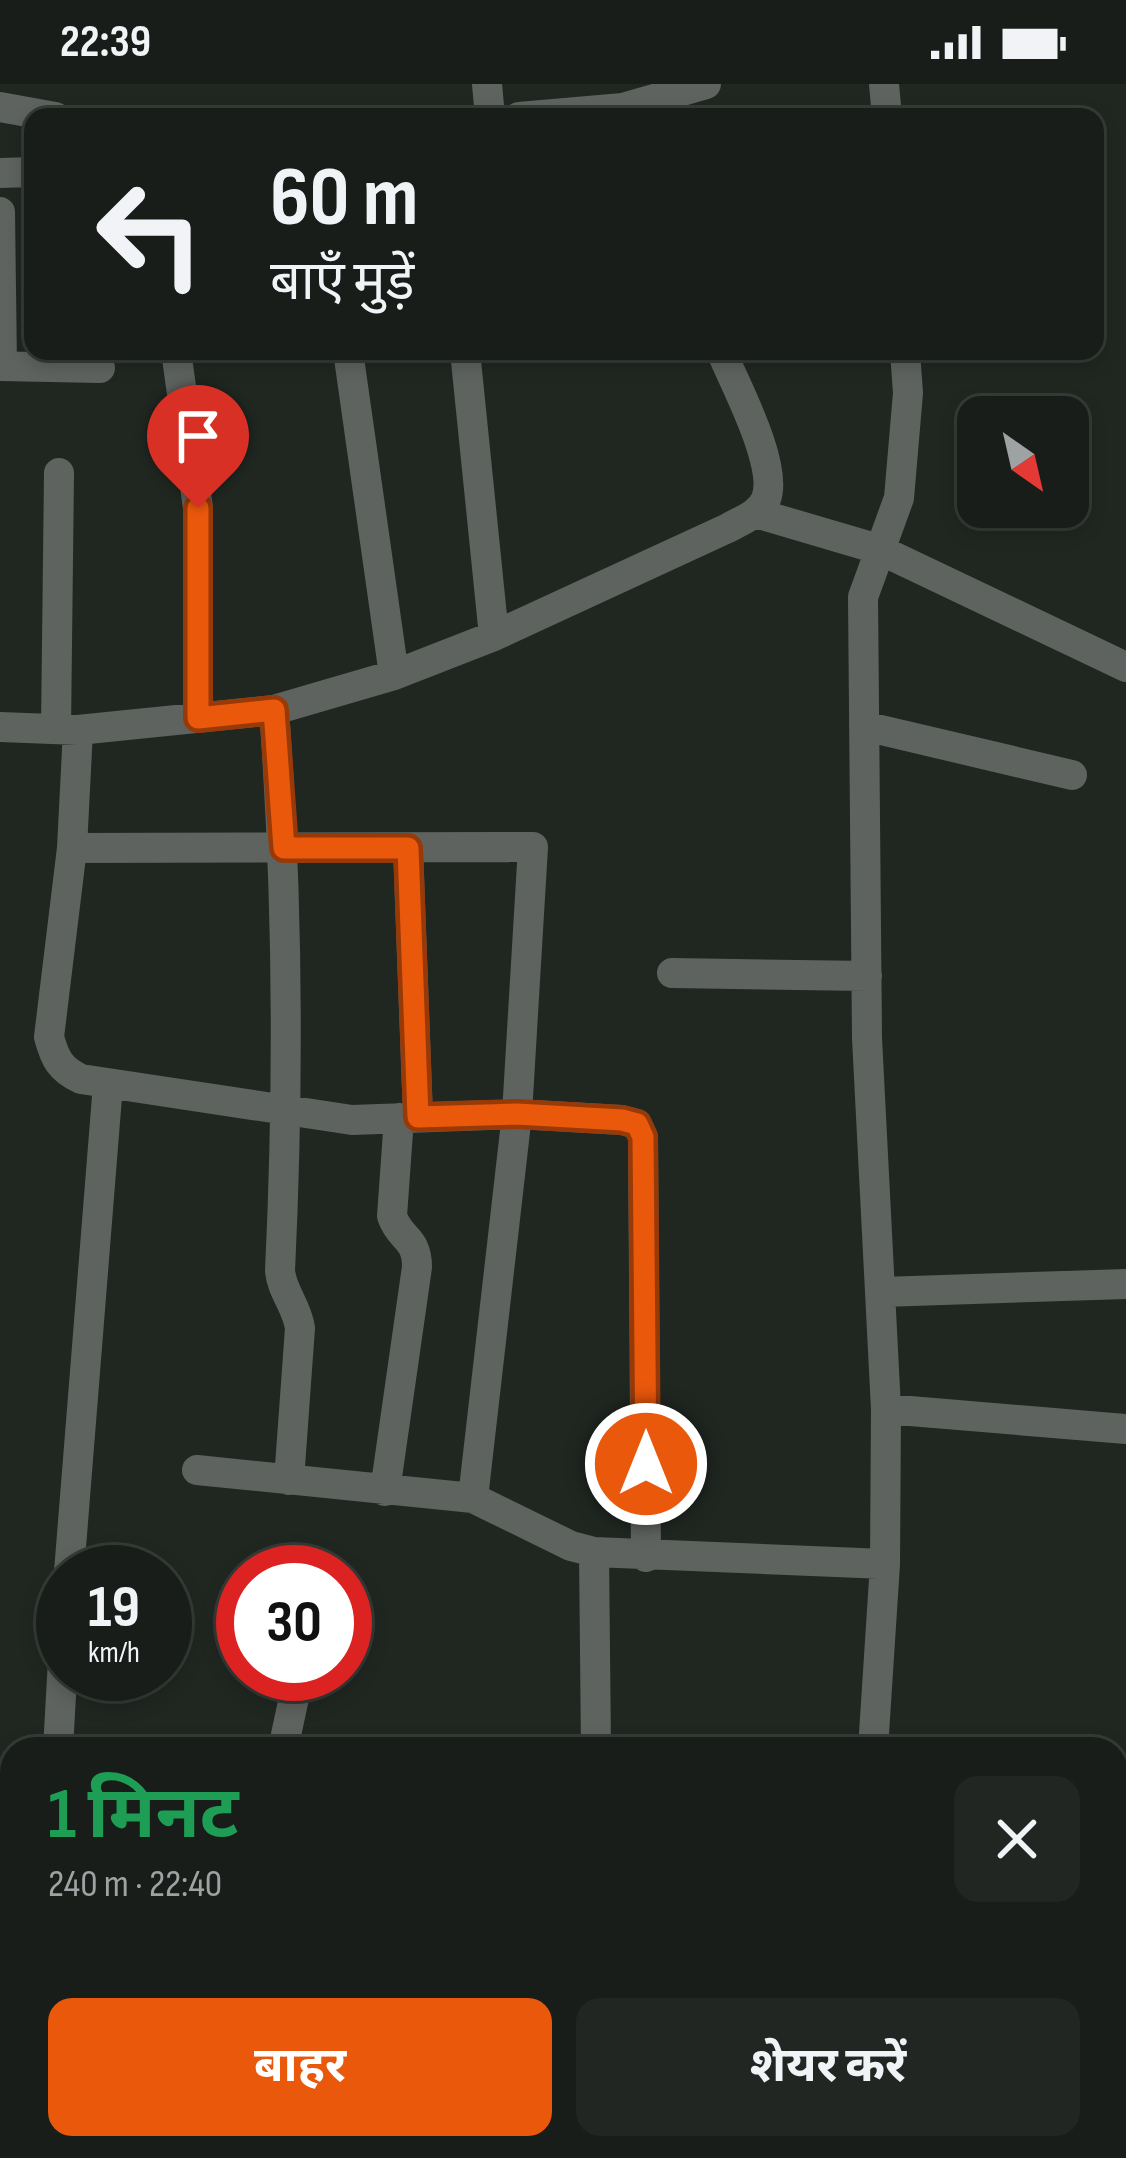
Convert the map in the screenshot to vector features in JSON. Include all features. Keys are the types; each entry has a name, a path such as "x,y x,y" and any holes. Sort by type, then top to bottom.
{"street":[{"path":"637,108 706,84"},
{"path":"553,108 590,98"},
{"path":"0,212 1,366 100,368"},
{"path":"177,360 198,508 198,718"},
{"path":"349,360 394,675"},
{"path":"466,360 494,636"},
{"path":"0,727 67,730 274,710 394,675 494,636 756,513 767,497 767,469 725,360"},
{"path":"874,1737 885,1564 886,1409 867,1038 863,597 899,498 908,393 906,360"},
{"path":"58,473 73,848 49,1037 55,1060 67,1072 108,1084 287,1113 352,1120 517,1114 637,1124 643,1137 646,1557"},
{"path":"756,513 878,549 1126,667"},
{"path":"274,710 284,848 287,1113 280,1270 300,1328 289,1480"},
{"path":"864,726 1072,776"},
{"path":"73,848 533,848 485,1504"},
{"path":"386,1491 417,1267 417,1250 396,1229 392,1216 409,1118 408,848"},
{"path":"672,973 867,976"},
{"path":"71,1545 108,1084"},
{"path":"881,1292 1126,1284"},
{"path":"886,1409 1126,1429"},
{"path":"196,1470 485,1504 594,1552 885,1564"},
{"path":"594,1552 596,1737"},
{"path":"59,1737 61,1701"},
{"path":"286,1737 293,1701"}],"route":[{"path":"198,508 198,718 274,710 284,848 408,848 418,1117 517,1114 637,1124 643,1137 646,1464"}]}
